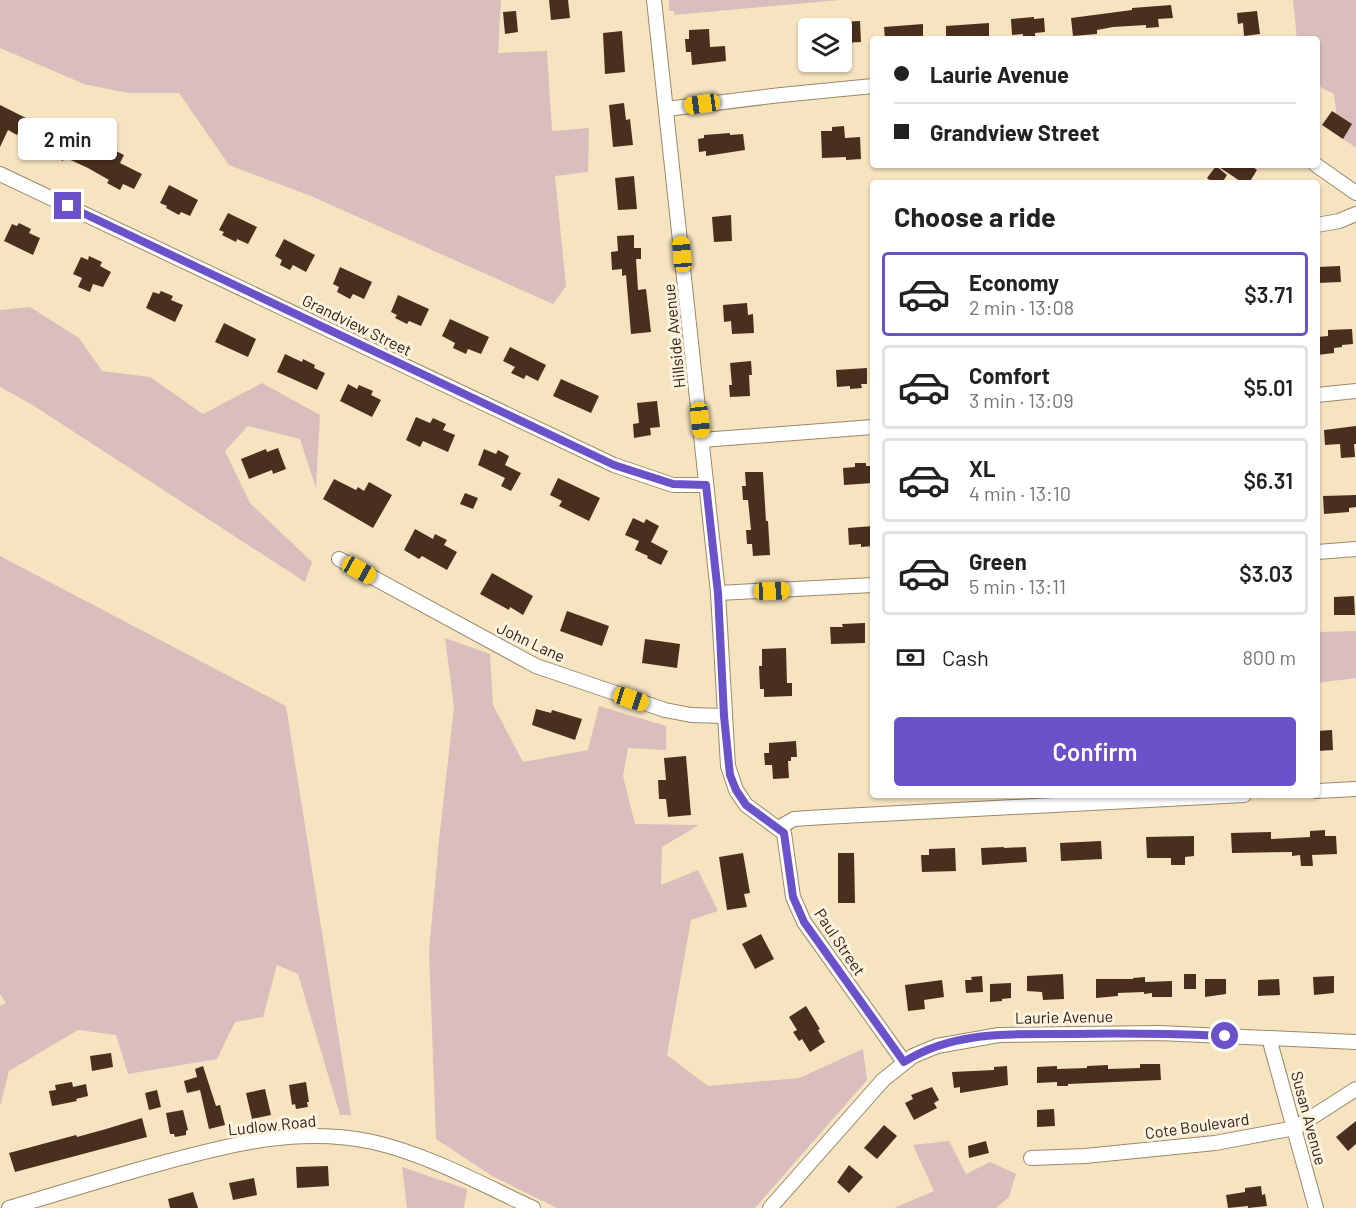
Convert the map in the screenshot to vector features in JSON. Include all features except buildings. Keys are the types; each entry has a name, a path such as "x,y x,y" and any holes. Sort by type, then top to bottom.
{"street":[{"name":"Hillside Avenue","path":"654,0 718,593 728,766 736,790 746,805 778,828"},
{"path":"666,109 870,86"},
{"path":"1320,168 1356,193"},
{"name":"Grandview Street","path":"0,174 614,465 673,484 706,485"},
{"path":"1320,224 1339,221 1356,214"},
{"path":"1320,395 1356,392"},
{"path":"702,440 870,427"},
{"path":"1320,552 1356,549"},
{"name":"John Lane","path":"339,559 536,666 665,710 691,715 724,716"},
{"path":"718,593 870,585"},
{"path":"1320,791 1356,789"},
{"path":"778,828 794,819 814,817 1185,798"},
{"name":"Paul Street","path":"778,828 784,833 793,897 804,922 904,1062"},
{"name":"Laurie Avenue","path":"770,1208 883,1080 904,1062 937,1046 999,1035 1159,1033 1356,1042"},
{"name":"Susan Avenue","path":"1269,1038 1316,1208"},
{"name":"Cote Boulevard","path":"1031,1158 1085,1156 1215,1143 1295,1128 1356,1089"},
{"name":"Ludlow Road","path":"9,1208 111,1177 234,1144 267,1139 319,1136 361,1140 391,1147 460,1174 533,1208"}],"shaded area":[{"path":"0,0 501,0 498,53 547,51 552,131 589,128 588,172 555,176 566,286 553,304 311,196 229,165 179,93 128,93 84,84 0,48"},
{"path":"669,0 840,0 674,15 674,11 669,11"},
{"path":"1293,0 1356,0 1356,148 1339,136 1334,94 1320,87 1320,36 1297,36"},
{"path":"30,307 79,338 102,371 150,377 203,414 262,383 320,415 316,488 300,439 248,426 225,451 250,503 312,562 305,582 31,404 0,387 0,310"},
{"path":"0,556 286,706 351,1115 340,1115 298,974 277,965 263,1017 235,1022 217,1059 128,1074 116,1035 78,1030 9,1071 0,1106 0,1006 6,1003 0,994"},
{"path":"1356,631 1356,678 1320,683 1320,632"},
{"path":"445,638 490,654 493,705 523,762 588,750 599,706 666,726 666,750 628,748 623,776 635,824 699,825 662,847 661,885 698,870 718,911 691,920 667,1055 708,1086 799,1078 863,1049 867,1080 755,1208 557,1208 492,1176 436,1139 429,951 454,707"},
{"path":"949,1141 966,1174 990,1162 1016,1174 1009,1197 996,1208 894,1208 934,1191 913,1145"},
{"path":"402,1167 467,1189 464,1208 407,1208"}],"route":[{"path":"68,206 614,465 673,484 706,485 718,593 724,716 730,775 746,805 784,833 793,897 804,922 904,1062 937,1046 999,1035 1159,1033 1225,1036"}]}
